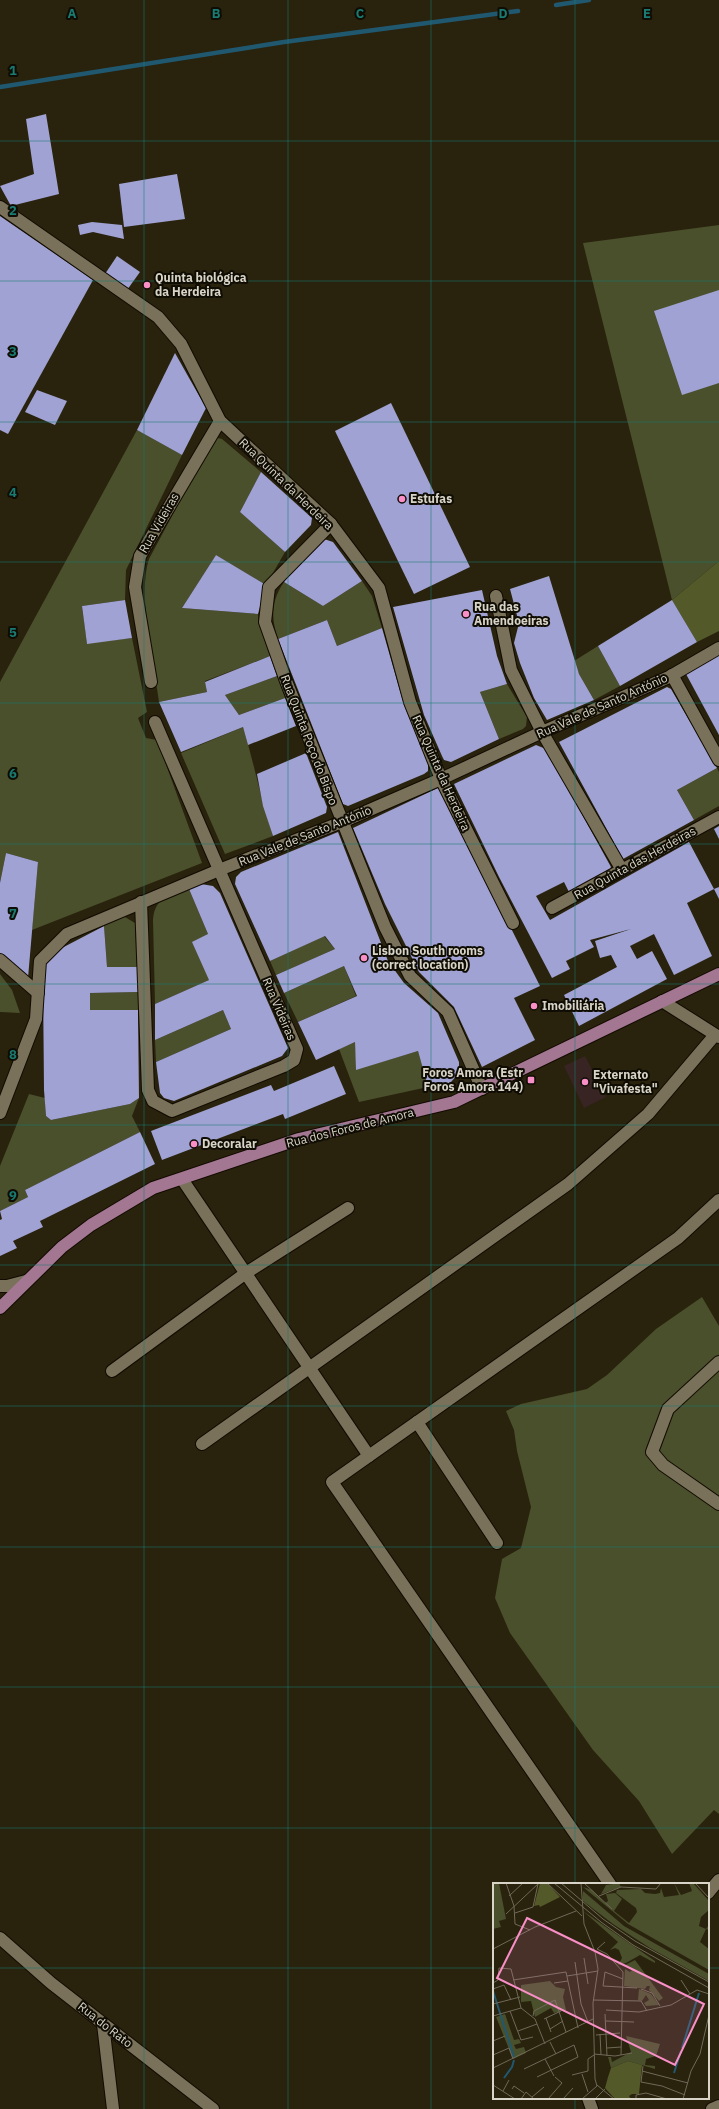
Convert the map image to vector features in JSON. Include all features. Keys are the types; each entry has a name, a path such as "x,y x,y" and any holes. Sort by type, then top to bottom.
{"main road":[{"name":"Rua dos Foros de Amora","path":"0,1308 62,1247 91,1224 153,1188 299,1139 454,1102 719,974"}],"street":[{"name":"Rua Quinta da Herdeira","path":"0,207 158,317 181,344 220,421 331,524 379,588 410,702 441,779 513,923"},
{"name":"Rua Videiras","path":"151,682 135,587 140,556 220,421"},
{"name":"Rua Quinta Poço do Bispo","path":"331,524 269,588 266,622 286,681 385,927 410,976 448,1012 482,1089"},
{"path":"496,596 510,670 542,732 622,870"},
{"name":"Rua Vale de Santo António","path":"0,1113 36,1019 40,961 67,934 219,870 342,822 441,779 542,732 672,675 719,648"},
{"path":"672,675 719,760"},
{"name":"Rua Videiras","path":"141,902 148,1090 153,1101 172,1111 284,1066 294,1060 297,1049 155,722"},
{"name":"Rua Quinta das Herdeiras","path":"552,908 719,817"},
{"path":"0,960 38,993"},
{"path":"202,1444 568,1184 648,1114 717,1036 662,1001"},
{"path":"182,1179 369,1456"},
{"path":"609,1883 332,1482 678,1238 719,1200"},
{"path":"112,1371 246,1273 348,1208"},
{"path":"0,1286 7,1286 26,1281"},
{"path":"719,1362 668,1409 652,1452 663,1465 719,1504"},
{"path":"417,1422 497,1543"},
{"path":"709,1892 719,1880"},
{"name":"Rua do Rato","path":"0,1938 51,1983 213,2109"},
{"path":"103,2024 113,2109"},
{"path":"588,2099 592,2109"},
{"path":"712,2109 719,2106"}],"shaded area":[{"name":"Externato \"Vivafesta\"","path":"585,1056 606,1097 584,1108 564,1066"}],"green space":[{"path":"719,225 719,561 672,600 583,243"},
{"path":"137,430 182,455 126,570 125,600 82,606 87,643 132,638 147,712 138,718 146,738 157,740 202,863 32,930 38,862 6,853 0,883 0,682"},
{"path":"218,438 222,439 261,472 240,512 285,552 266,585 216,555 182,608 258,614 259,625 270,656 205,681 207,692 159,702 150,649 146,610 146,574 149,559 212,441"},
{"path":"719,561 719,631 697,642 672,600"},
{"path":"362,581 372,596 382,628 337,646 327,620 278,639 273,616 277,596 284,582 323,606"},
{"path":"598,646 620,686 594,700 579,674 574,661"},
{"path":"277,676 285,698 239,715 225,695"},
{"path":"507,684 527,717 526,726 523,729 499,739 480,692"},
{"path":"243,727 273,836 225,854 181,753"},
{"path":"717,768 719,772 719,806 694,820 677,790"},
{"path":"189,889 208,934 209,980 155,1004 154,912 164,898"},
{"path":"118,917 125,917 135,923 137,967 107,967 104,926"},
{"path":"324,936 335,949 276,975 270,961"},
{"path":"344,966 356,996 298,1022 284,993"},
{"path":"0,974 12,990 20,1013 0,1012"},
{"path":"138,992 138,1010 90,1010 90,993"},
{"path":"223,1010 231,1029 156,1062 155,1040"},
{"path":"355,1042 357,1069 418,1051 428,1087 359,1102 339,1049"},
{"path":"29,1094 45,1098 46,1116 51,1120 130,1104 139,1098 132,1116 140,1132 25,1190 28,1197 0,1211 0,1166"},
{"path":"702,1297 719,1326 719,1814 714,1810 672,1854 639,1801 593,1750 510,1633 495,1598 502,1559 521,1548 531,1507 517,1451 514,1430 506,1411 521,1404 587,1389 607,1375 656,1329"}],"building":[{"path":"46,114 59,194 11,206 0,186 34,174 26,119"},
{"path":"177,174 185,219 124,227 119,184"},
{"path":"0,216 93,280 8,434 0,430"},
{"path":"92,222 122,225 124,239 93,232 80,235 78,225"},
{"path":"117,256 140,272 127,290 105,274"},
{"path":"719,290 719,383 682,395 654,311"},
{"path":"175,353 206,408 182,455 137,430"},
{"path":"37,390 67,401 55,425 25,412"},
{"name":"Estufas","path":"391,403 470,567 414,594 335,431"},
{"path":"261,472 312,518 311,525 285,552 240,512"},
{"path":"324,539 333,542 362,581 323,606 284,582 293,568"},
{"path":"216,555 266,585 258,614 182,608"},
{"path":"549,576 579,674 594,700 547,720 534,698 514,643 519,623 510,589"},
{"path":"482,590 497,656 507,684 480,692 499,739 451,762 444,760 424,715 393,607"},
{"path":"125,600 132,638 87,644 82,606"},
{"path":"672,600 697,642 620,686 598,646"},
{"path":"327,620 337,646 382,628 404,705 428,763 428,771 424,774 348,806 343,804 278,639"},
{"path":"719,655 719,735 686,674"},
{"path":"270,656 277,676 225,695 239,715 285,698 296,726 248,745 243,727 181,752 159,702 207,692 205,682"},
{"path":"667,687 671,689 717,768 677,790 694,820 623,859 559,742"},
{"path":"536,745 546,749 611,867 610,869 569,892 564,882 536,896 550,920 689,842 714,889 687,903 712,956 674,975 654,934 630,946 637,959 652,951 667,979 579,1026 564,995 617,967 611,955 600,958 595,941 631,929 590,940 594,947 566,961 570,969 552,978 499,877 454,784"},
{"path":"306,753 327,807 326,813 273,836 263,806 257,774"},
{"path":"440,787 540,986 514,998 535,1040 482,1067 454,1007 419,972 385,904 353,828"},
{"path":"719,826 719,839 714,829"},
{"path":"338,832 388,961 404,983 438,1013 459,1062 459,1073 451,1082 445,1085 428,1087 418,1051 356,1070 355,1042 316,1060 298,1022 357,996 344,966 284,993 276,975 335,949 325,936 270,961 235,884 236,877 241,872"},
{"path":"6,853 38,862 28,978 0,955 0,883"},
{"path":"201,884 213,886 220,893 288,1048 282,1056 174,1101 164,1098 160,1093 156,1062 231,1029 223,1010 155,1040 155,1004 209,980 192,942 208,934 189,889"},
{"path":"719,887 719,899 714,889"},
{"path":"104,926 107,967 137,967 138,992 90,993 90,1010 138,1010 139,1098 130,1104 51,1120 46,1116 44,1090 43,980 45,964 58,950"},
{"path":"334,1066 346,1094 285,1119 283,1114 162,1160 151,1131 271,1085 274,1091"},
{"path":"140,1132 155,1164 40,1221 43,1227 13,1241 17,1248 0,1256 0,1220 2,1219 0,1211 28,1197 25,1190"}],"waterway":[{"path":"556,5 589,0"},
{"path":"0,87 284,42 518,11"}],"place":[{"name":"Quinta biológica da Herdeira","path":"147,285"},
{"name":"Estufas","path":"402,499"},
{"name":"Rua das Amendoeiras","path":"466,614"},
{"name":"Lisbon South rooms (correct location)","path":"364,958"},
{"name":"Imobiliária","path":"534,1006"},
{"name":"Foros Amora (Estr Foros Amora 144)","path":"531,1080"},
{"name":"Externato \"Vivafesta\"","path":"585,1082"},
{"name":"Decoralar","path":"194,1144"}]}
